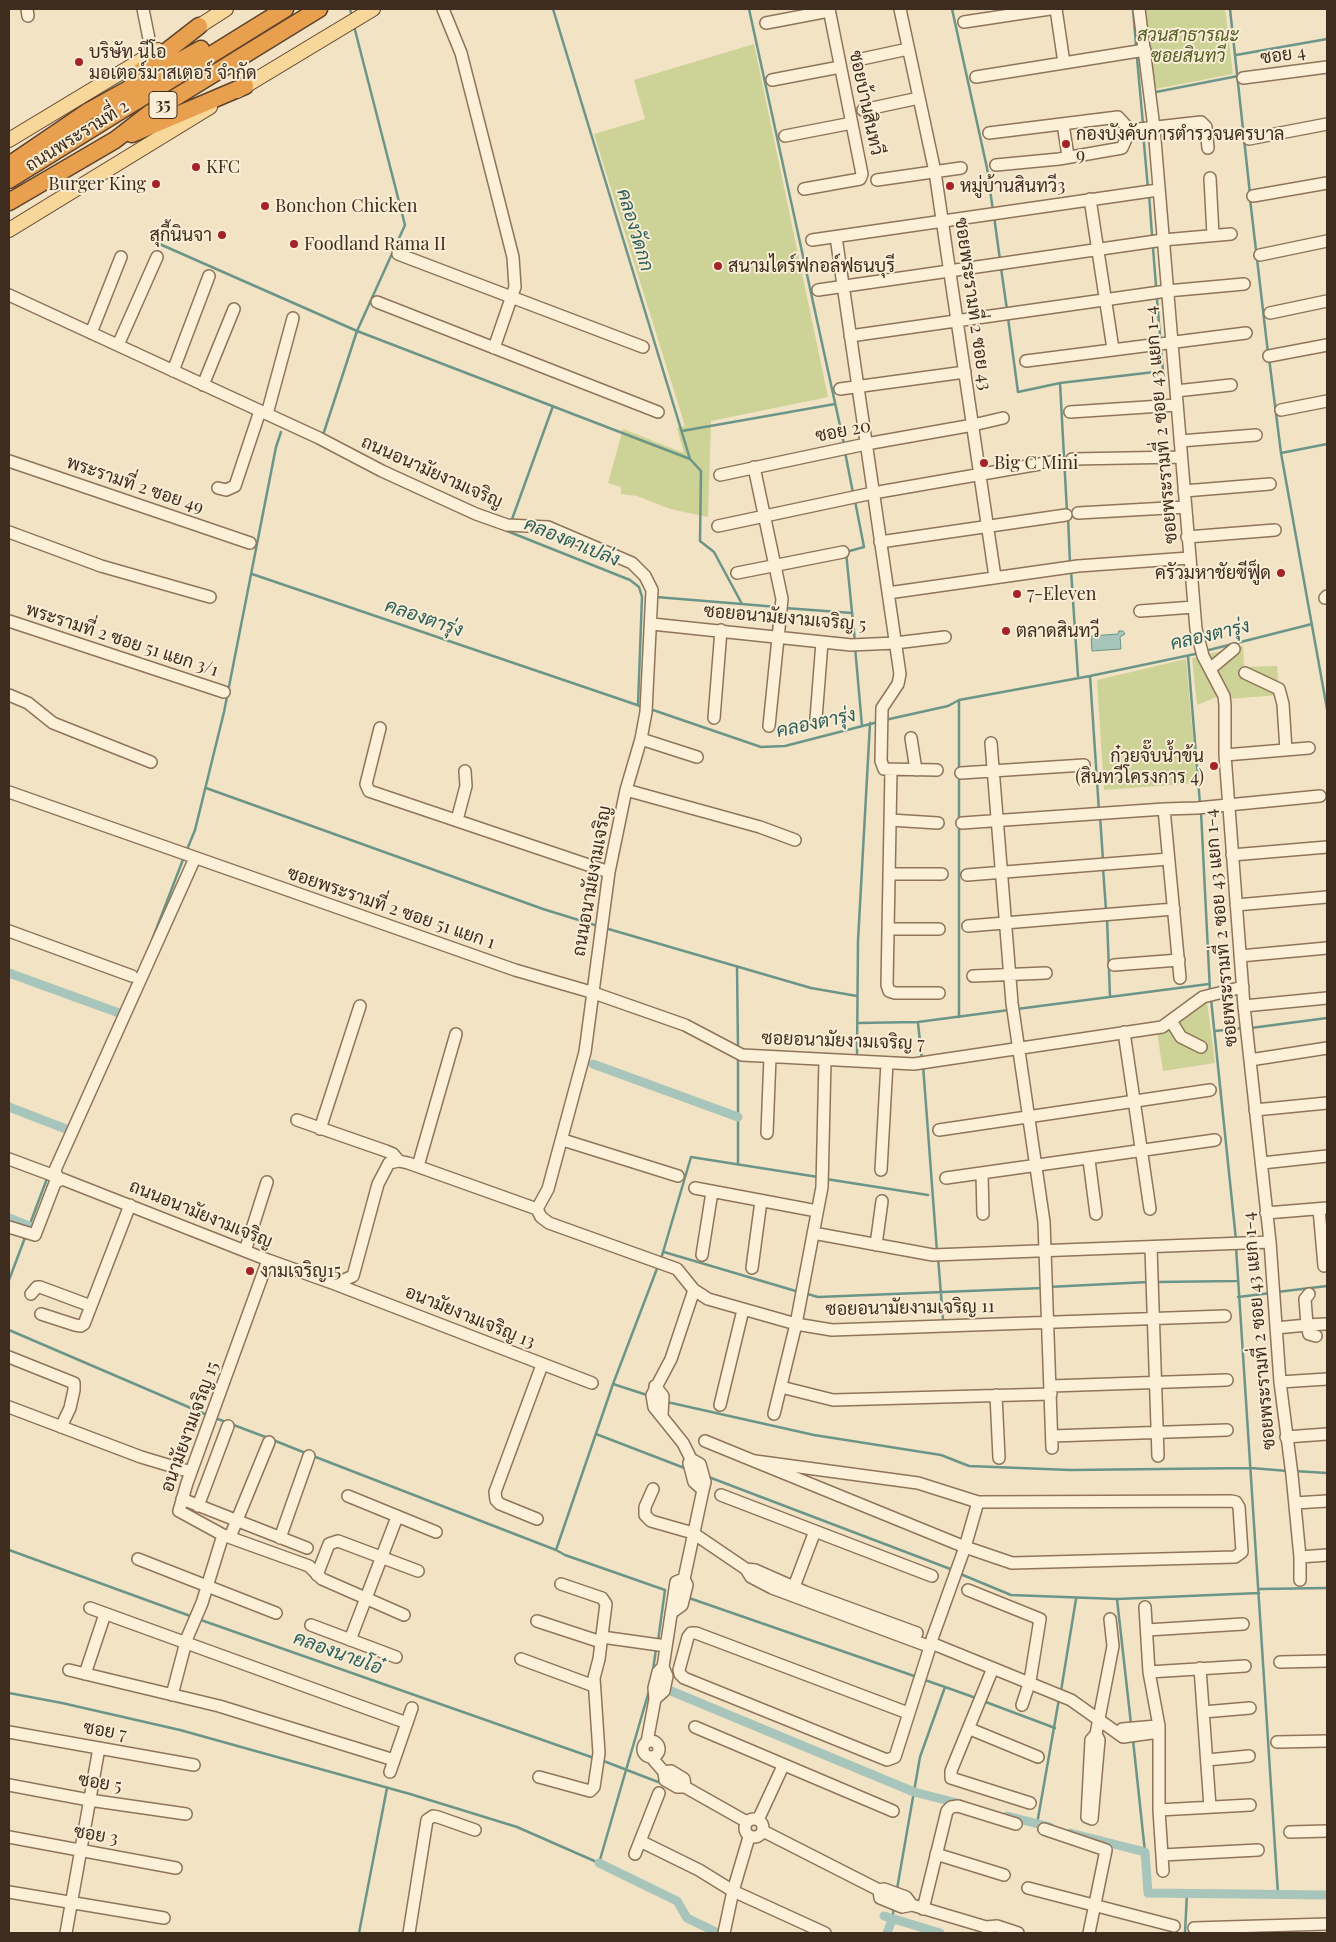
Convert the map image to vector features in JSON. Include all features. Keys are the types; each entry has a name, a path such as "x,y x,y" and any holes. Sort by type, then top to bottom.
{"highway":[{"name":"ถนนพระรามที่ 2","path":"9,165 87,112 218,39 267,9"},
{"path":"9,180 285,9"},
{"path":"9,201 318,9"},
{"name":"ถนนพระรามที่ 2","path":"9,201 115,140 150,114 318,9"},
{"path":"87,112 199,26"},
{"path":"115,140 245,86"}],"main road":[{"name":"ถนนพระรามที่ 2","path":"9,140 226,9"},
{"name":"35","path":"9,230 373,9"}],"street":[{"path":"143,9 152,54"},
{"path":"443,9 461,53 513,257 516,287 494,348"},
{"name":"ซอยพระรามที่ 2 ซอย 43","path":"900,9 935,172 995,578"},
{"path":"964,22 1050,9"},
{"path":"1056,9 1064,63"},
{"name":"ซอยพระรามที่ 2 ซอย 43 แยก 1-4","path":"1139,9 1154,128 1194,607 1203,656 1224,696 1224,755 1242,987 1270,1242 1280,1382 1295,1503 1300,1580"},
{"path":"766,23 829,10"},
{"name":"ซอยบ้านสินทวี","path":"804,189 862,177 829,10"},
{"path":"857,60 908,49"},
{"path":"976,77 1145,50"},
{"path":"772,80 840,67"},
{"name":"ซอย 4","path":"1243,78 1327,67"},
{"path":"863,110 919,98"},
{"path":"989,133 1118,117 1130,130"},
{"path":"785,136 852,123"},
{"path":"1130,130 1204,123 1208,148"},
{"path":"1063,124 1068,156"},
{"path":"1248,139 1327,124"},
{"path":"996,166 1059,159 1122,148 1130,130"},
{"path":"877,180 962,168"},
{"path":"1210,178 1213,235"},
{"path":"1253,196 1327,184"},
{"path":"812,240 1158,190"},
{"path":"1090,199 1113,349"},
{"path":"818,290 1163,240 1231,234"},
{"path":"836,237 866,444 868,494 880,542 900,678 883,704 881,712 881,761 884,769 937,770"},
{"path":"1260,254 1327,241"},
{"path":"398,254 643,347"},
{"path":"91,333 121,257"},
{"path":"118,345 157,257"},
{"path":"173,371 209,276"},
{"path":"850,336 1167,291 1244,284"},
{"name":"ถนนอนามัยงามเจริญ","path":"9,295 319,438 382,472 476,514 507,525 548,527 632,563 645,576 652,590 652,624 646,707 641,739 626,790 609,872 585,1052 548,1189 536,1209"},
{"path":"1270,313 1327,301"},
{"path":"377,302 658,412"},
{"path":"203,385 234,309"},
{"path":"218,488 226,490 235,486 263,412 293,318"},
{"path":"1026,361 1246,333"},
{"path":"1269,356 1327,346"},
{"path":"840,389 965,372"},
{"path":"1176,391 1231,385"},
{"path":"1281,410 1327,401"},
{"path":"1070,412 1177,405"},
{"name":"ซอย 20","path":"720,475 866,444 973,426 1003,418"},
{"path":"1180,441 1256,434"},
{"path":"1072,460 1181,457"},
{"name":"พระรามที่ 2 ซอย 49","path":"9,461 250,543"},
{"path":"718,526 868,494 1057,461"},
{"path":"754,467 776,565 781,605 780,638 769,726"},
{"path":"1184,491 1270,484"},
{"path":"1078,513 1185,507"},
{"path":"880,542 1066,515"},
{"path":"1188,537 1275,530"},
{"path":"9,532 101,566 210,597"},
{"path":"737,573 843,552"},
{"path":"888,593 1078,566 1190,558"},
{"path":"1140,611 1194,607"},
{"name":"พระรามที่ 2 ซอย 51 แยก 3/1","path":"9,621 224,692"},
{"name":"ซอยอนามัยงามเจริญ 5","path":"652,624 851,645 895,643 945,637"},
{"path":"714,718 721,630"},
{"path":"816,719 822,642"},
{"path":"1210,669 1234,649"},
{"path":"1245,673 1279,689 1283,704 1286,750"},
{"path":"9,695 28,703 53,724 151,762"},
{"path":"380,728 366,788 369,791 609,872"},
{"path":"911,738 916,770"},
{"path":"641,739 697,757"},
{"path":"991,743 1012,1003 1047,1252 1052,1448"},
{"path":"1224,755 1309,748"},
{"path":"961,773 1084,765"},
{"path":"891,770 887,985 889,991 895,993 939,993"},
{"path":"457,820 466,786 465,771"},
{"path":"626,790 760,827 795,840"},
{"name":"ซอยพระรามที่ 2 ซอย 51 แยก 1","path":"9,792 515,970 592,992"},
{"path":"962,823 1203,808 1320,796"},
{"path":"1164,809 1180,978"},
{"path":"890,820 938,823"},
{"path":"1232,855 1327,847"},
{"path":"9,1227 35,1235 58,1180 55,1170 189,855"},
{"path":"966,875 1169,859"},
{"path":"889,874 942,874"},
{"path":"1236,905 1327,897"},
{"path":"968,926 1174,909"},
{"path":"888,929 939,929"},
{"path":"9,931 132,976"},
{"path":"1240,956 1327,948"},
{"path":"1114,965 1178,960"},
{"path":"973,976 1046,973"},
{"name":"ซอยอนามัยงามเจริญ 7","path":"592,992 685,1025 742,1055 919,1063 1019,1047 1162,1028 1203,997 1242,987"},
{"path":"1244,1006 1327,998"},
{"path":"320,1128 360,1006"},
{"path":"1171,1021 1181,1037 1202,1047"},
{"path":"1124,1032 1150,1209"},
{"path":"418,1166 456,1034"},
{"path":"1250,1060 1327,1048"},
{"path":"768,1133 770,1057"},
{"path":"774,1414 796,1324 822,1187 825,1060"},
{"path":"881,1170 887,1062"},
{"path":"939,1130 1210,1090"},
{"path":"1256,1110 1327,1103"},
{"path":"297,1120 386,1151 393,1154 399,1161"},
{"path":"562,1140 678,1176"},
{"path":"946,1178 1089,1160 1215,1140"},
{"path":"1262,1162 1327,1156"},
{"name":"ถนนอนามัยงามเจริญ","path":"9,1159 58,1180 62,1179 130,1204 268,1260 336,1284"},
{"path":"1089,1160 1096,1214"},
{"path":"336,1284 353,1276 382,1174 389,1164 399,1161 418,1166 536,1209"},
{"path":"982,1174 984,1214"},
{"path":"245,1251 267,1182"},
{"path":"695,1188 817,1210"},
{"path":"702,1255 712,1192"},
{"path":"752,1268 761,1201"},
{"path":"876,1244 882,1201"},
{"path":"41,1314 81,1326 87,1319 130,1204"},
{"name":"ซอยอนามัยงามเจริญ 11","path":"536,1209 541,1217 550,1223 677,1269 694,1290 708,1299 796,1324 832,1330 1225,1316"},
{"path":"1266,1213 1323,1209 1324,1266"},
{"path":"814,1233 933,1255 1270,1242"},
{"path":"1150,1248 1158,1456"},
{"name":"อนามัยงามเจริญ 15","path":"268,1260 191,1472 179,1511 226,1536 309,1566 317,1576 404,1616"},
{"name":"อนามัยงามเจริญ 13","path":"336,1284 592,1383"},
{"path":"31,1294 37,1287 40,1287 91,1306"},
{"path":"694,1290 658,1401 693,1462 701,1485 682,1582 663,1645 663,1667 658,1672 647,1742 653,1741 658,1746 658,1752 651,1757 664,1772 665,1780 677,1787 685,1787 753,1821 763,1824 763,1831 759,1836 749,1837"},
{"path":"1309,1294 1305,1299 1307,1325 1309,1334 1316,1336"},
{"path":"720,1406 743,1310"},
{"path":"1276,1328 1325,1324"},
{"path":"9,1357 74,1383 70,1408 61,1427"},
{"path":"537,1519 500,1504 496,1500 495,1492 542,1365"},
{"path":"1280,1382 1327,1379"},
{"path":"781,1387 833,1400 996,1395 1156,1383 1227,1380"},
{"path":"996,1395 998,1458"},
{"path":"9,1407 141,1457 191,1472"},
{"path":"198,1506 228,1426"},
{"path":"1052,1436 1227,1430"},
{"path":"1286,1437 1327,1434"},
{"path":"705,1441 965,1547 1012,1563 1234,1557 1242,1552 1239,1507 1236,1502 1231,1501 978,1502 927,1485 755,1461"},
{"path":"172,1695 186,1643 226,1536 237,1520 269,1442"},
{"path":"280,1538 309,1456"},
{"path":"828,1492 833,1471"},
{"path":"653,1489 645,1507 645,1515 651,1522 693,1533 746,1569 751,1577 793,1591 1030,1681 1071,1700 1099,1719 1127,1733 1159,1729"},
{"path":"721,1495 932,1576"},
{"path":"348,1496 436,1532"},
{"path":"182,1499 307,1548"},
{"path":"1295,1503 1327,1501"},
{"path":"908,1713 691,1632 679,1670 684,1678 887,1760 895,1757 931,1643 956,1575 978,1502"},
{"path":"350,1640 364,1598 397,1516"},
{"path":"793,1591 815,1531"},
{"path":"317,1576 329,1544 333,1541 381,1556 418,1571"},
{"path":"1300,1557 1327,1555"},
{"path":"138,1559 276,1613"},
{"path":"539,1777 590,1791 594,1787 599,1753 594,1686 602,1640 605,1600 561,1584"},
{"path":"968,1590 1040,1619 1030,1681 1022,1705"},
{"path":"1145,1607 1149,1672 1159,1729 1158,1810 1163,1871"},
{"path":"90,1608 407,1723"},
{"path":"85,1674 105,1614"},
{"path":"1096,1734 1099,1740 1092,1819 1087,1817 1091,1740 1096,1734 1113,1646 1110,1619"},
{"path":"537,1621 602,1640 646,1642 663,1645"},
{"path":"1147,1630 1243,1624"},
{"path":"311,1625 396,1657"},
{"path":"521,1659 594,1686"},
{"path":"1280,1662 1327,1661"},
{"path":"1149,1672 1244,1666"},
{"path":"994,1668 979,1708 951,1771 951,1778 1030,1803"},
{"path":"1200,1668 1210,1807"},
{"path":"69,1670 172,1695 343,1742 394,1760"},
{"path":"390,1772 412,1708"},
{"path":"1203,1712 1250,1708"},
{"path":"695,1727 783,1766 893,1811"},
{"path":"970,1729 1038,1756"},
{"name":"ซอย 7","path":"9,1732 194,1765"},
{"path":"1277,1742 1327,1741"},
{"path":"66,1933 99,1748"},
{"path":"1207,1760 1250,1756"},
{"path":"749,1837 744,1830 753,1821 783,1766"},
{"name":"ซอย 5","path":"9,1785 89,1800 186,1814"},
{"path":"635,1854 659,1793"},
{"path":"1158,1810 1250,1805"},
{"path":"918,1907 948,1811 951,1807 958,1806 1016,1824"},
{"path":"408,1933 427,1820 433,1816 438,1817 475,1830"},
{"path":"1044,1829 1106,1850 1089,1933"},
{"path":"763,1831 901,1901 991,1929 1016,1932"},
{"path":"1290,1832 1327,1831"},
{"name":"ซอย 3","path":"9,1837 176,1868"},
{"path":"724,1933 732,1891 749,1837"},
{"path":"640,1841 699,1870 732,1891 807,1930 826,1933"},
{"path":"1162,1856 1258,1850"},
{"path":"936,1854 1004,1875"},
{"path":"1028,1888 1174,1926"},
{"path":"9,1892 164,1918"},
{"path":"1194,1928 1289,1929 1327,1924"}],"green space":[{"name":"สวนสาธารณะ ซอยสินทวี","path":"1146,9 1225,9 1233,74 1155,89"},
{"name":"สนามไดร์ฟกอล์ฟธนบุรี","path":"754,44 828,397 711,421 708,517 670,509 637,496 621,494 621,487 608,483 623,429 684,453 677,428 685,426 594,134 645,119 634,80"},
{"path":"1243,646 1244,667 1277,666 1279,695 1228,699 1208,654"},
{"path":"1197,657 1219,696 1197,705 1192,658"},
{"path":"1186,659 1197,783 1104,790 1097,680"},
{"path":"1207,1001 1215,1063 1163,1071 1156,1026"}],"water":[{"path":"1119,631 1123,631 1125,634 1120,637 1121,649 1092,651 1091,636 1118,634"}],"waterway":[{"path":"350,9 352,16"},
{"name":"คลองวัดกก","path":"553,9 690,459"},
{"path":"749,9 844,444"},
{"path":"952,9 987,168 993,211"},
{"path":"1133,9 1136,45"},
{"path":"1230,9 1250,194"},
{"path":"324,432 357,331 405,225 354,26"},
{"path":"1236,55 1327,39"},
{"path":"1137,58 1143,124"},
{"path":"1156,92 1238,76"},
{"path":"1143,132 1148,189"},
{"path":"1149,194 1152,235"},
{"path":"1250,199 1268,353"},
{"path":"994,216 1000,260"},
{"path":"155,242 357,331 690,459 701,471 700,541 714,552 742,604 777,607"},
{"path":"1153,248 1156,286"},
{"path":"1001,268 1007,310"},
{"path":"1157,299 1160,336"},
{"path":"1008,318 1018,392 1060,383 1163,371 1161,350"},
{"path":"1269,358 1281,453 1327,709"},
{"path":"1060,383 1067,512"},
{"path":"682,431 835,404"},
{"name":"คลองตาเปล่ง","path":"511,522 553,406"},
{"path":"186,852 195,830 224,712 276,447 281,432"},
{"path":"1281,453 1327,444"},
{"path":"845,452 853,493"},
{"path":"855,501 864,547 846,552 855,642"},
{"path":"1068,517 1070,564"},
{"name":"คลองตาเปล่ง","path":"508,529 507,531 630,580 639,587 642,597 638,705"},
{"path":"1071,570 1078,676"},
{"name":"คลองตารุ่ง","path":"252,574 643,707"},
{"path":"656,597 742,604"},
{"path":"785,608 852,613"},
{"name":"คลองตารุ่ง","path":"1205,651 1312,624"},
{"path":"855,647 862,726"},
{"name":"คลองตารุ่ง","path":"885,720 948,706 959,700 1090,676 1200,653"},
{"path":"1188,656 1200,804"},
{"path":"1090,676 1099,811"},
{"path":"959,701 959,770"},
{"name":"คลองตารุ่ง","path":"650,709 761,747 785,746 878,722"},
{"path":"857,1054 858,941 870,723"},
{"path":"959,776 959,820"},
{"path":"206,788 543,909 598,926"},
{"path":"1201,812 1210,991"},
{"path":"1100,816 1103,860"},
{"path":"959,826 959,1017"},
{"path":"152,940 184,857"},
{"path":"1103,868 1106,910"},
{"path":"1107,918 1110,997"},
{"path":"605,928 811,988 857,996"},
{"path":"55,1157 145,957"},
{"path":"737,967 738,1048"},
{"path":"9,973 119,1013"},
{"path":"1017,1009 1209,984"},
{"path":"1211,999 1236,1240"},
{"path":"857,1023 918,1022 1009,1010"},
{"path":"1251,1028 1327,1018"},
{"path":"918,1023 922,1060"},
{"path":"1215,1031 1243,1028"},
{"path":"738,1056 738,1164"},
{"path":"593,1064 738,1117"},
{"path":"923,1065 937,1252"},
{"path":"9,1107 66,1129"},
{"path":"661,1259 691,1157 818,1177"},
{"path":"28,1229 48,1176"},
{"path":"826,1179 928,1195"},
{"path":"9,1218 29,1226"},
{"path":"9,1280 26,1235"},
{"path":"1236,1247 1278,1894"},
{"path":"664,1252 799,1292"},
{"path":"938,1257 943,1320"},
{"path":"658,1266 613,1384 556,1550 565,1555 665,1590 658,1641"},
{"path":"1156,1282 1237,1281"},
{"path":"1048,1287 1148,1282"},
{"path":"1277,1292 1327,1286"},
{"path":"804,1293 818,1297 1043,1288"},
{"path":"1238,1297 1271,1293"},
{"path":"9,1330 207,1415"},
{"path":"613,1384 650,1396"},
{"path":"667,1402 814,1435 941,1455 969,1466 1070,1470 1251,1468 1288,1471"},
{"path":"215,1418 226,1422"},
{"path":"231,1424 268,1438"},
{"path":"596,1434 687,1469"},
{"path":"273,1440 308,1454"},
{"path":"313,1456 556,1550"},
{"path":"1294,1471 1327,1473"},
{"path":"706,1476 953,1570"},
{"name":"คลองนายโอ๋","path":"9,1550 193,1617"},
{"path":"958,1573 1011,1595 1117,1599 1259,1593"},
{"path":"1259,1589 1327,1588"},
{"path":"689,1598 917,1677"},
{"path":"1061,1691 1076,1599"},
{"path":"1117,1599 1131,1724"},
{"name":"คลองนายโอ๋","path":"198,1619 594,1758"},
{"path":"653,1670 656,1649"},
{"path":"922,1679 945,1687"},
{"path":"659,1686 914,1792 961,1804"},
{"path":"897,1889 920,1757 945,1687 976,1698"},
{"path":"9,1693 180,1730 410,1794 517,1827 599,1863 649,1691"},
{"path":"1037,1824 1059,1699"},
{"path":"983,1701 1055,1728"},
{"path":"1133,1740 1145,1852"},
{"name":"คลองนายโอ๋","path":"601,1760 658,1782"},
{"path":"359,1933 387,1788"},
{"path":"1007,1816 1050,1827"},
{"path":"1070,1833 1145,1852 1148,1893 1327,1895"},
{"path":"599,1863 677,1901 687,1918 718,1933"},
{"path":"1185,1933 1187,1893"},
{"path":"892,1920 894,1907"},
{"path":"884,1916 940,1933"},
{"path":"887,1933 892,1920"}],"place":[{"name":"บริษัท นีโอ มอเตอร์มาสเตอร์ จำกัด","path":"79,62"},
{"name":"กองบังคับการตำรวจนครบาล 9","path":"1066,144"},
{"name":"KFC","path":"196,167"},
{"name":"Burger King","path":"156,184"},
{"name":"หมู่บ้านสินทวี3","path":"950,186"},
{"name":"Bonchon Chicken","path":"265,206"},
{"name":"สุกี้นินจา","path":"222,235"},
{"name":"Foodland Rama II","path":"294,244"},
{"name":"สนามไดร์ฟกอล์ฟธนบุรี","path":"718,266"},
{"name":"Big C Mini","path":"984,463"},
{"name":"ครัวมหาชัยซีฟู็ด","path":"1281,573"},
{"name":"7-Eleven","path":"1017,594"},
{"name":"ตลาดสินทวี","path":"1006,631"},
{"name":"ก๋วยจั๊บน้ำข้น (สินทวีโครงการ 4)","path":"1214,766"},
{"name":"งามเจริญ15","path":"250,1271"}]}
